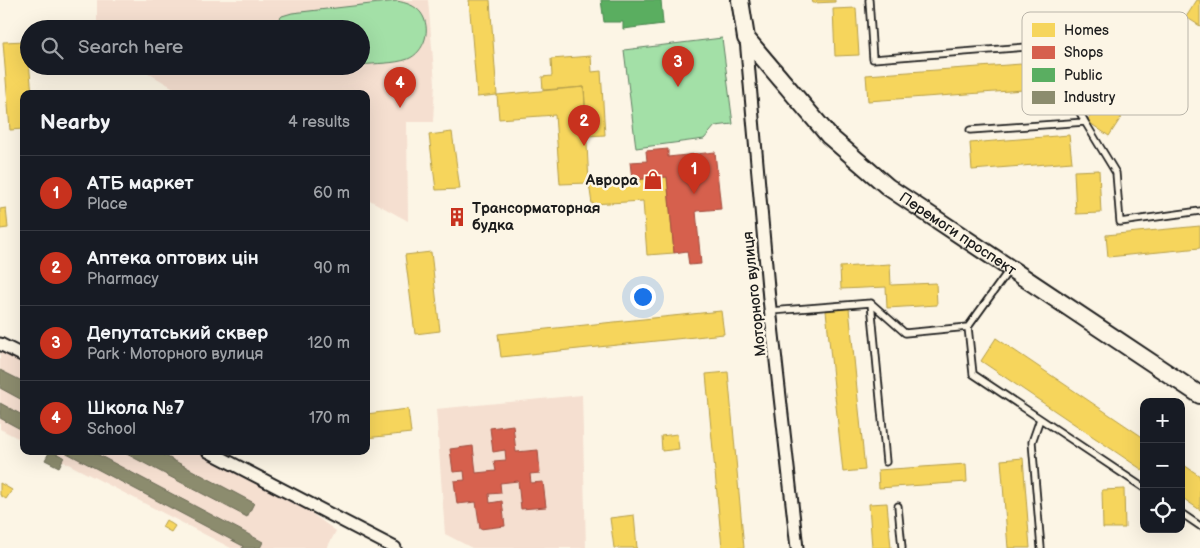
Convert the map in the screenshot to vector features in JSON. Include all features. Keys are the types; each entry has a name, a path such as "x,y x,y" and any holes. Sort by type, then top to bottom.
{"street":[{"path":"740,0 746,38"},
{"name":"Перемоги проспект","path":"746,38 829,136 888,187 1199,392"},
{"name":"Моторного вулиця","path":"746,38 770,311 797,548"},
{"path":"0,344 20,354"},
{"path":"216,455 395,548"}],"lane":[{"path":"869,0 873,59 1022,47"},
{"path":"1081,115 1116,173 1120,222 1200,211"},
{"path":"970,130 1085,122"},
{"path":"1010,268 968,327 973,374 1140,485"},
{"path":"770,311 871,304 905,333 968,327"},
{"path":"871,304 886,462"},
{"path":"1040,418 1032,442 1041,548"},
{"path":"898,506 902,548"},
{"path":"1185,516 1200,526"}],"shaded area":[{"path":"97,0 428,0 435,83 433,122 407,122 408,221 370,200 370,90 177,90 151,75 370,75 370,20 97,20"},
{"path":"0,350 20,359 20,439 0,429"},
{"path":"582,395 586,548 472,548 445,534 436,409"},
{"path":"51,455 214,455 268,482 336,531 327,548 231,548"}],"green space":[{"path":"397,1 416,8 421,13 426,26 425,39 419,51 408,59 391,63 370,64 370,20 278,20 282,16 292,13"},
{"path":"722,38 733,124 715,126 704,139 636,148 624,50"}],"building: Homes":[{"path":"469,0 490,0 497,95 477,97"},
{"path":"812,0 835,0 835,2 813,3"},
{"path":"1197,0 1200,0 1200,26 1188,18 1188,14"},
{"path":"856,8 859,55 835,56 833,9"},
{"path":"20,41 20,75 30,75 32,90 20,90 20,129 10,130 3,42"},
{"path":"591,56 592,72 601,71 605,135 587,136 584,87 543,90 542,77 552,76 551,59"},
{"path":"1022,64 1022,90 868,101 866,75"},
{"path":"584,87 589,183 560,184 555,115 499,119 497,95"},
{"path":"1091,115 1123,115 1109,136 1087,121"},
{"path":"452,132 460,189 436,190 429,135"},
{"path":"1069,135 1072,162 972,170 970,143"},
{"path":"1099,170 1101,213 1076,214 1074,171"},
{"path":"667,177 674,253 647,255 643,201 592,204 589,183"},
{"path":"6,208 8,228 0,229 0,209"},
{"name":"Трансорматорная будка","path":"462,212 463,222 452,223 451,213"},
{"path":"1200,226 1200,248 1108,257 1106,235"},
{"path":"431,252 440,331 415,334 405,255"},
{"path":"890,264 891,285 936,283 937,305 887,308 886,287 841,289 840,267"},
{"path":"849,308 865,470 843,472 826,311"},
{"path":"721,311 724,334 501,357 498,334"},
{"path":"996,338 1140,435 1140,468 981,361"},
{"path":"728,372 744,548 722,548 706,374"},
{"path":"408,409 411,433 370,438 370,414"},
{"path":"677,434 679,449 662,451 661,436"},
{"path":"1023,458 1030,548 1008,548 1001,460"},
{"path":"966,464 967,482 879,488 878,470"},
{"path":"1185,466 1200,476 1200,510 1185,500"},
{"path":"0,483 12,490 6,499 0,495"},
{"path":"1124,489 1125,528 1103,528 1102,490"},
{"path":"887,503 891,548 872,548 869,504"},
{"path":"634,515 637,548 614,548 610,518"},
{"path":"166,520 175,526 171,532 162,527"}],"building: Shops":[{"path":"668,149 668,157 715,152 721,209 696,211 701,264 689,265 687,251 674,253 667,177 632,180 630,162 647,161 646,151"},
{"path":"513,425 516,452 538,450 540,473 530,474 531,483 543,482 546,507 521,509 518,481 500,483 501,493 489,494 490,503 502,501 505,526 480,529 476,502 457,504 454,481 465,480 464,471 453,472 450,449 473,446 476,473 496,471 494,461 506,460 505,450 493,452 490,428"}],"building: Public":[{"path":"601,0 661,0 663,24 623,29 623,22 604,22"}],"building: Industry":[{"path":"0,370 20,380 20,399 0,388"},
{"path":"0,403 20,414 20,429 0,418"},
{"path":"48,455 64,457 59,467 45,460"},
{"path":"71,455 99,455 263,542 260,548 242,548 243,546"},
{"path":"129,455 164,455 254,503 247,517"}],"place":[{"name":"Депутатський сквер","path":"678,87"},
{"name":"Школа №7","path":"400,108"},
{"name":"Аптека оптових цін","path":"584,146"},
{"name":"Аврора","path":"653,180"},
{"name":"АТБ маркет","path":"694,194"},
{"name":"Трансорматорная будка","path":"457,217"}]}
